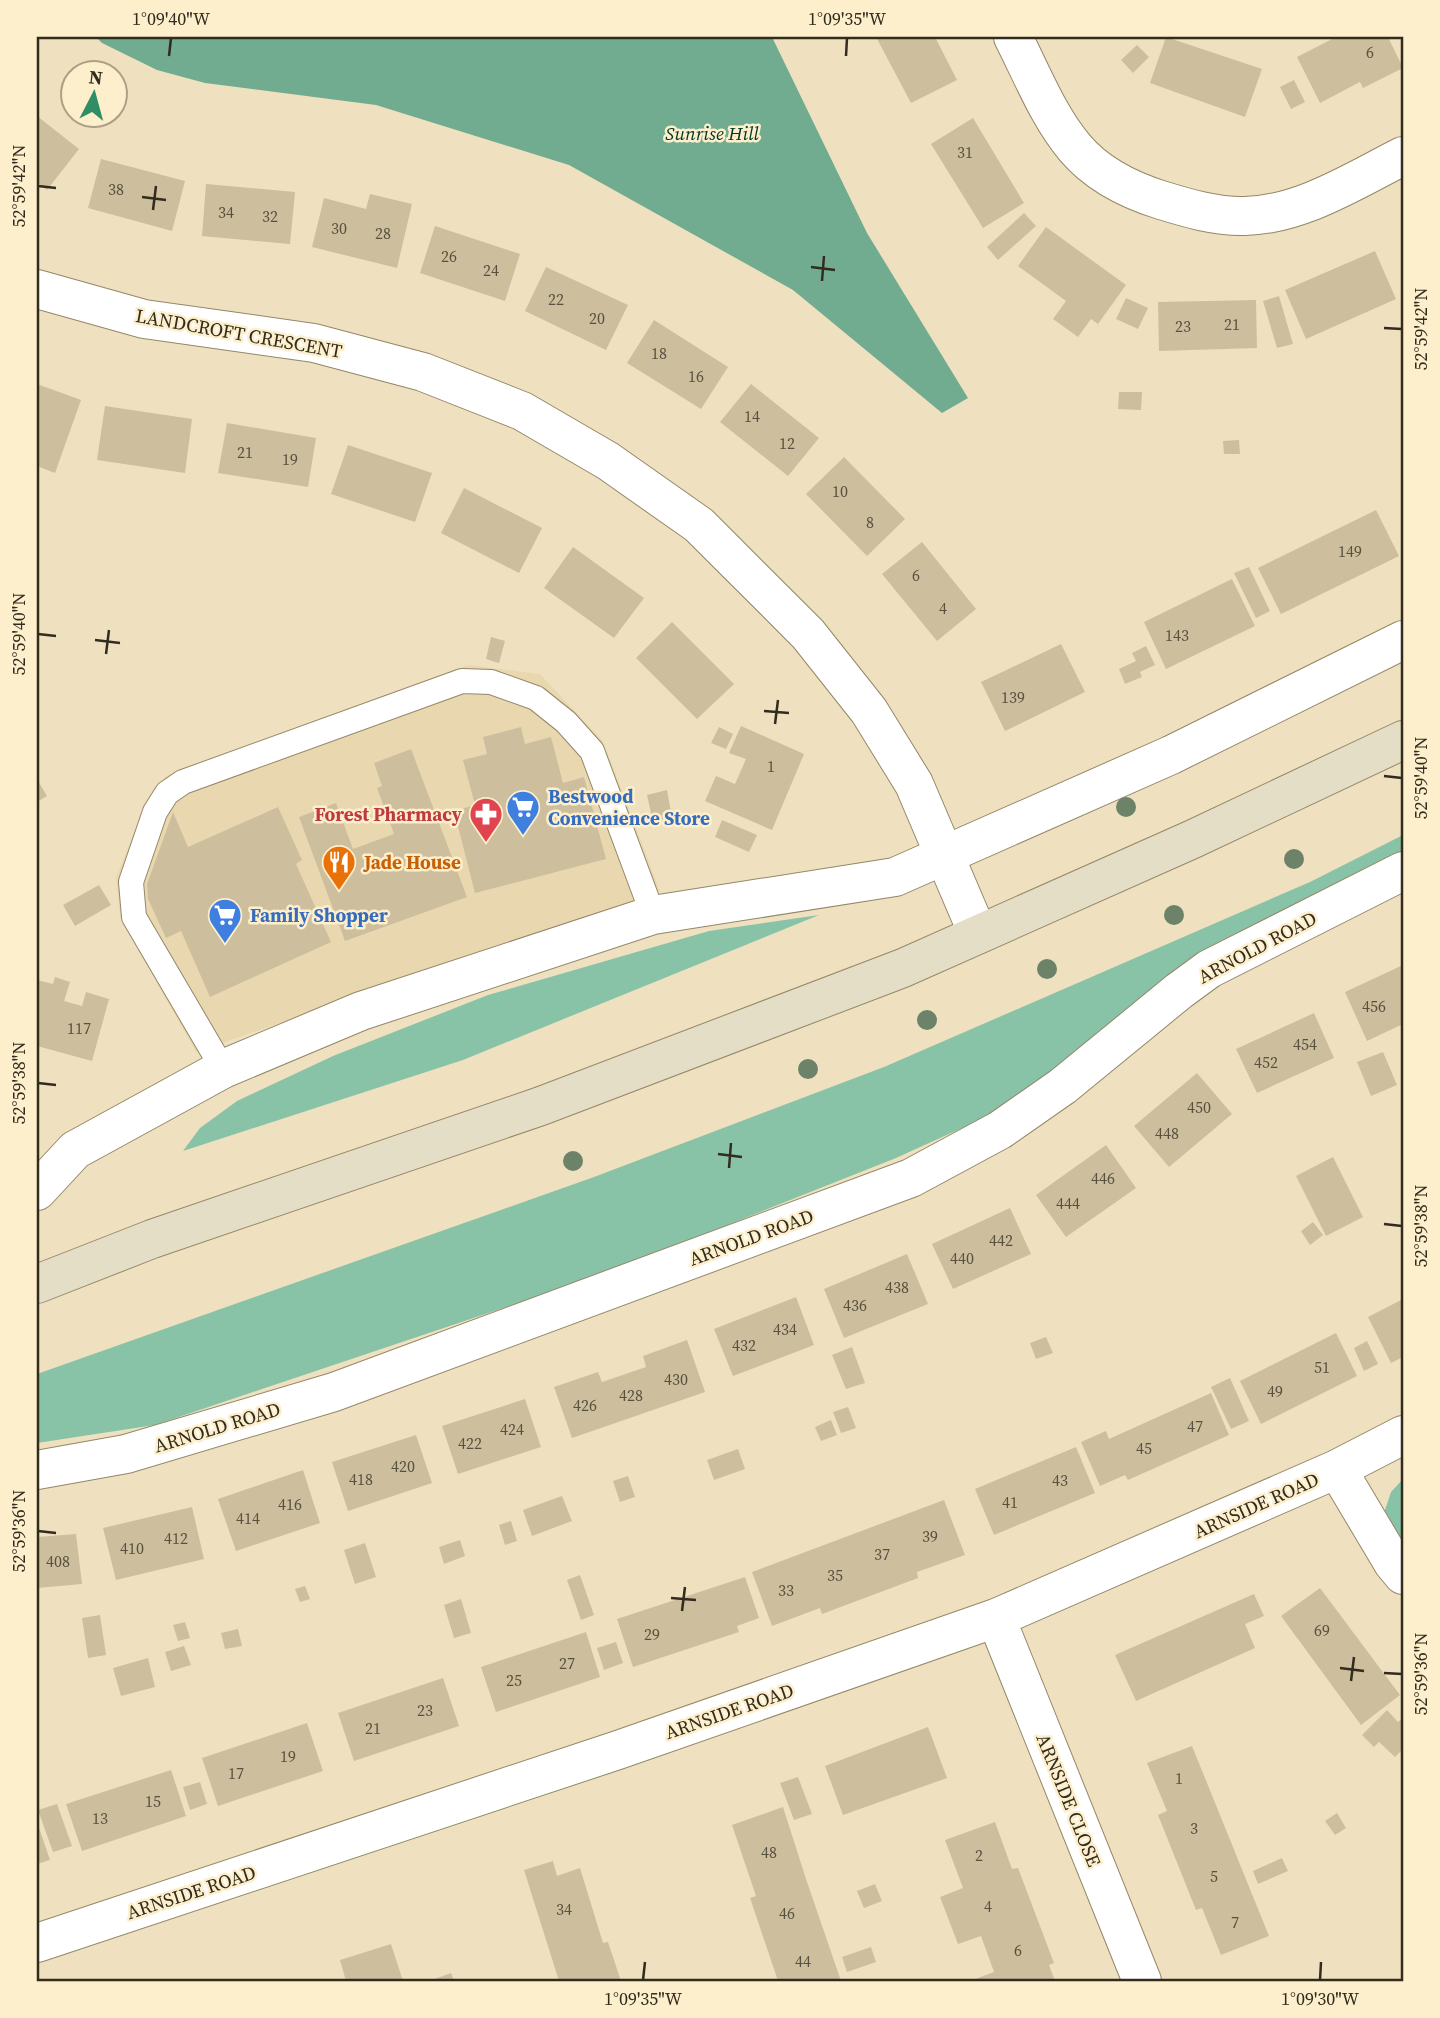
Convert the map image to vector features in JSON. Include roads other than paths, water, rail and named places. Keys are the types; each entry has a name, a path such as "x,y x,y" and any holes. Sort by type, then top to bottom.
{"main road":[{"path":"37,1284 152,1239 541,1107 903,968 1193,839 1403,740"}],"street":[{"path":"1013,37 1055,120 1076,150 1107,177 1146,195 1193,210 1245,216 1287,208 1327,194 1403,156"},
{"name":"LANDCROFT CRESCENT","path":"37,289 144,319 314,343 423,372 522,411 608,461 699,525 808,634 869,711 914,784 978,934"},
{"path":"37,1191 75,1150 222,1069 361,1011 653,915 895,877 1171,755 1403,640"},
{"name":"ARNOLD ROAD","path":"37,1469 127,1454 334,1392 911,1178 1000,1130 1042,1101 1209,969 1403,871"},
{"name":"ARNSIDE ROAD","path":"37,1942 618,1750 996,1618 1337,1469 1403,1435"},
{"path":"1337,1469 1393,1563 1403,1575"},
{"name":"ARNSIDE CLOSE","path":"996,1618 1142,1981"}],"lane":[{"path":"222,1069 134,917 131,882 155,812 167,793 183,782 332,726 462,681 491,681 536,698 566,722 592,751 653,915"}],"place":[{"name":"Bestwood Convenience Store","path":"523,837"},
{"name":"Forest Pharmacy","path":"486,844"},
{"name":"Jade House","path":"339,892"},
{"name":"Family Shopper","path":"225,945"}],"park label":[{"name":"Sunrise Hill","path":"712,133"}]}
